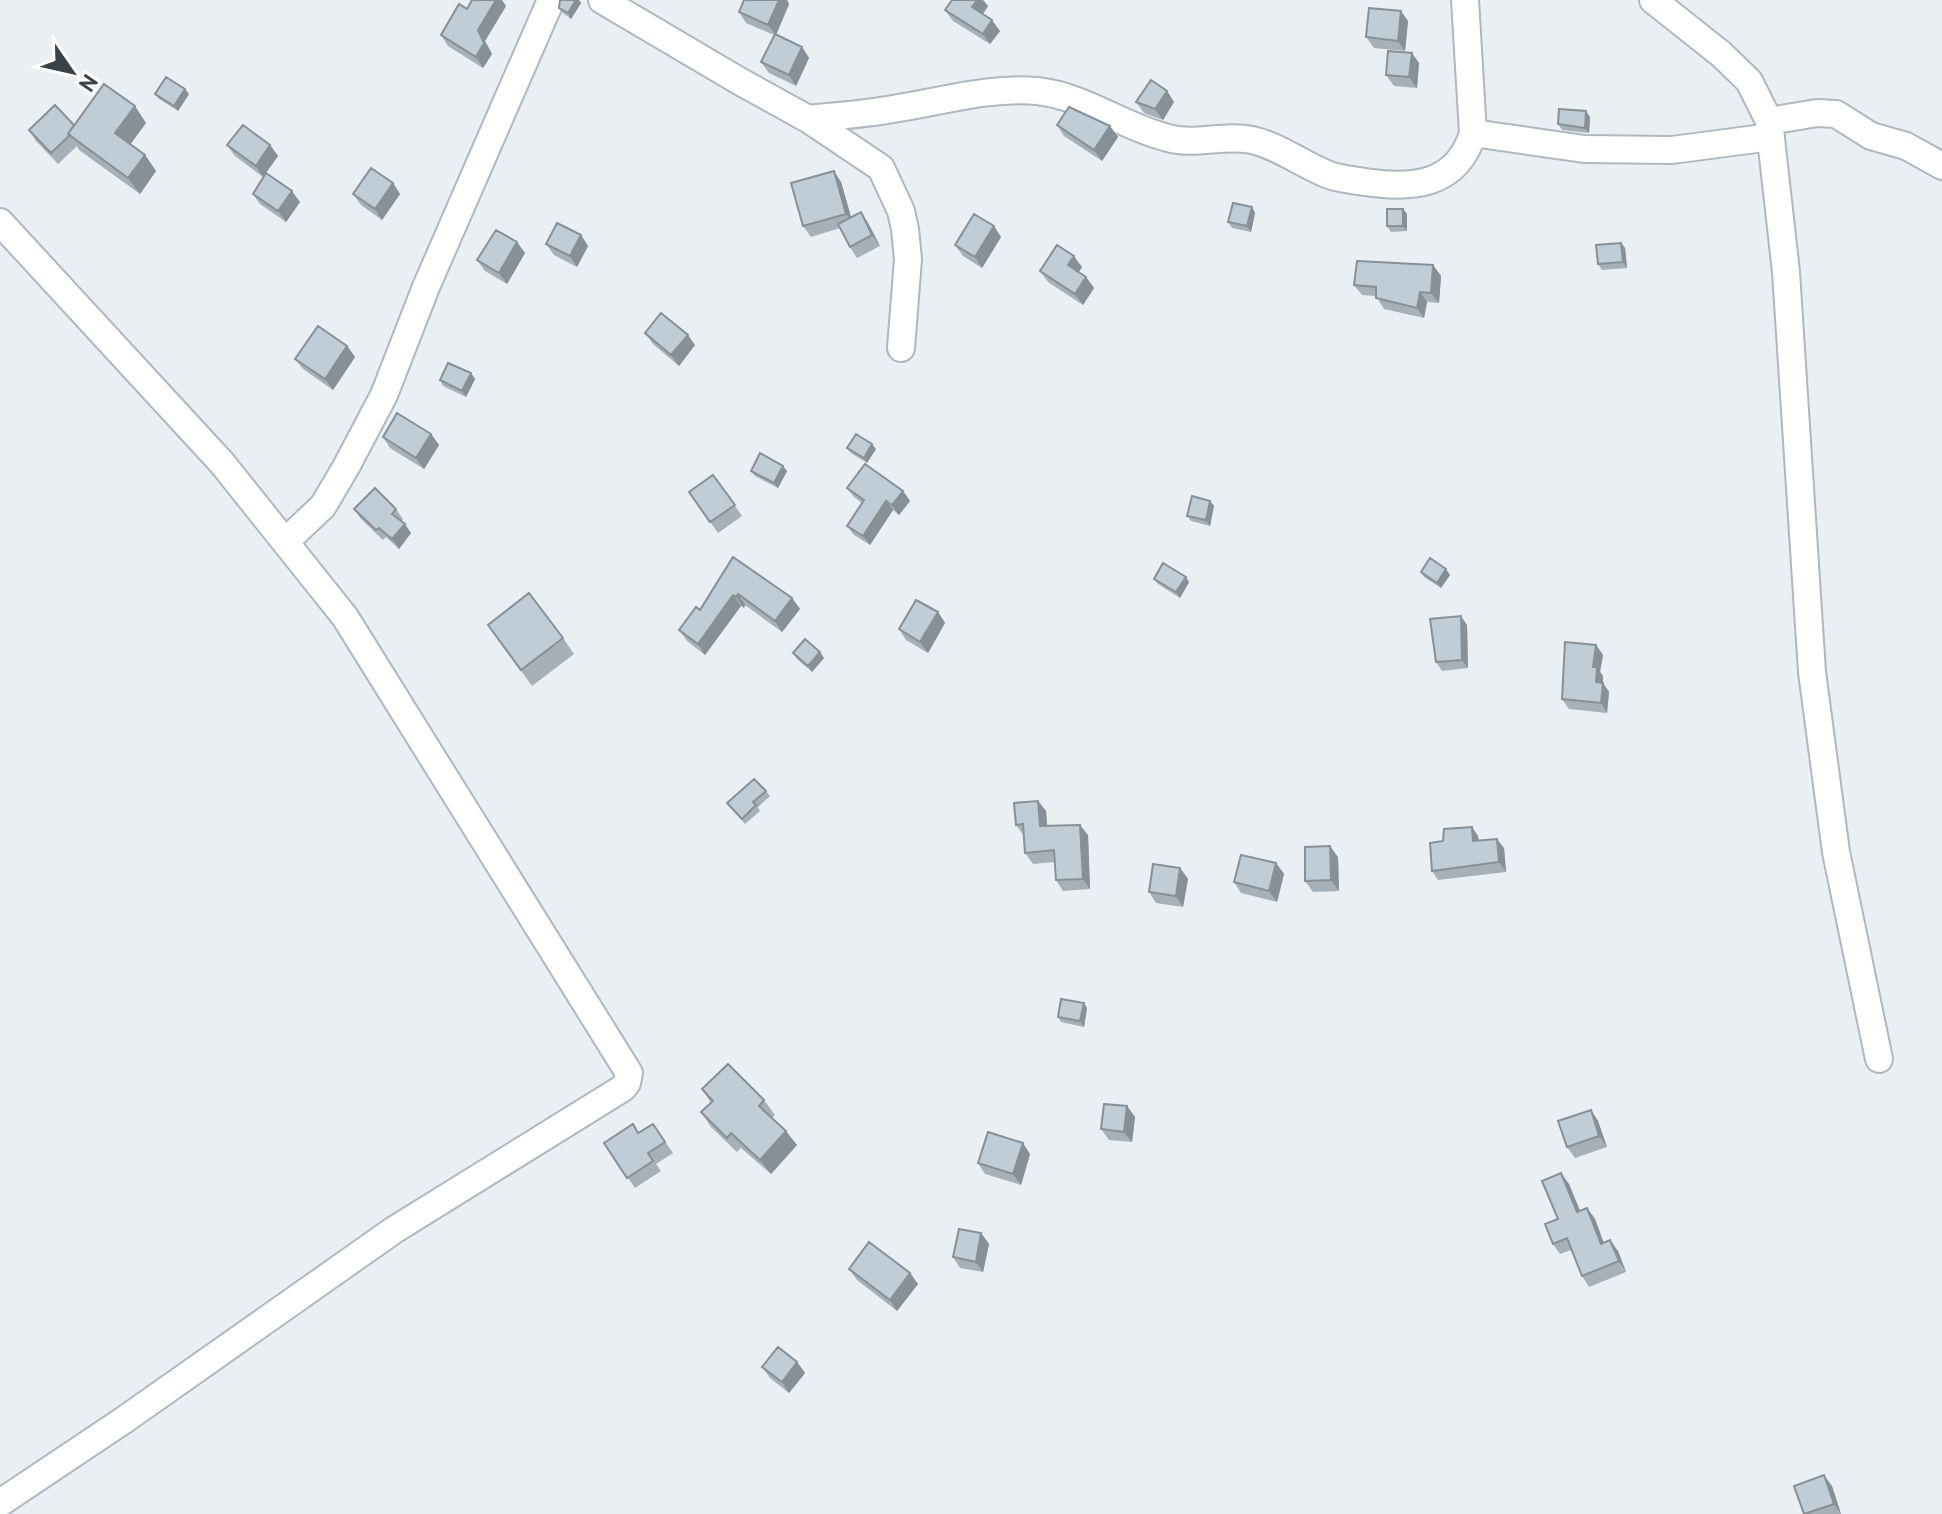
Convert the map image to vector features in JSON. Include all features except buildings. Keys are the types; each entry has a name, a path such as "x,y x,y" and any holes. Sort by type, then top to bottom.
{"street":[{"path":"286,541 323,506 384,395 426,287 551,0"},
{"path":"602,0 808,119 881,168 901,211 908,259 901,348"},
{"path":"808,119 891,110 989,92 1037,91 1082,103 1164,138 1201,143 1234,138 1252,140 1330,176 1398,187 1431,180 1459,161 1468,149 1473,133 1465,0"},
{"path":"1653,0 1721,54 1749,81 1770,129 1786,272 1812,672 1836,852 1879,1059"},
{"path":"1473,133 1584,149 1672,150 1770,129 1817,113 1836,114 1871,136 1906,146 1942,166"},
{"path":"0,222 222,463 345,617 627,1068 629,1078 623,1088 394,1230 0,1503"}]}
